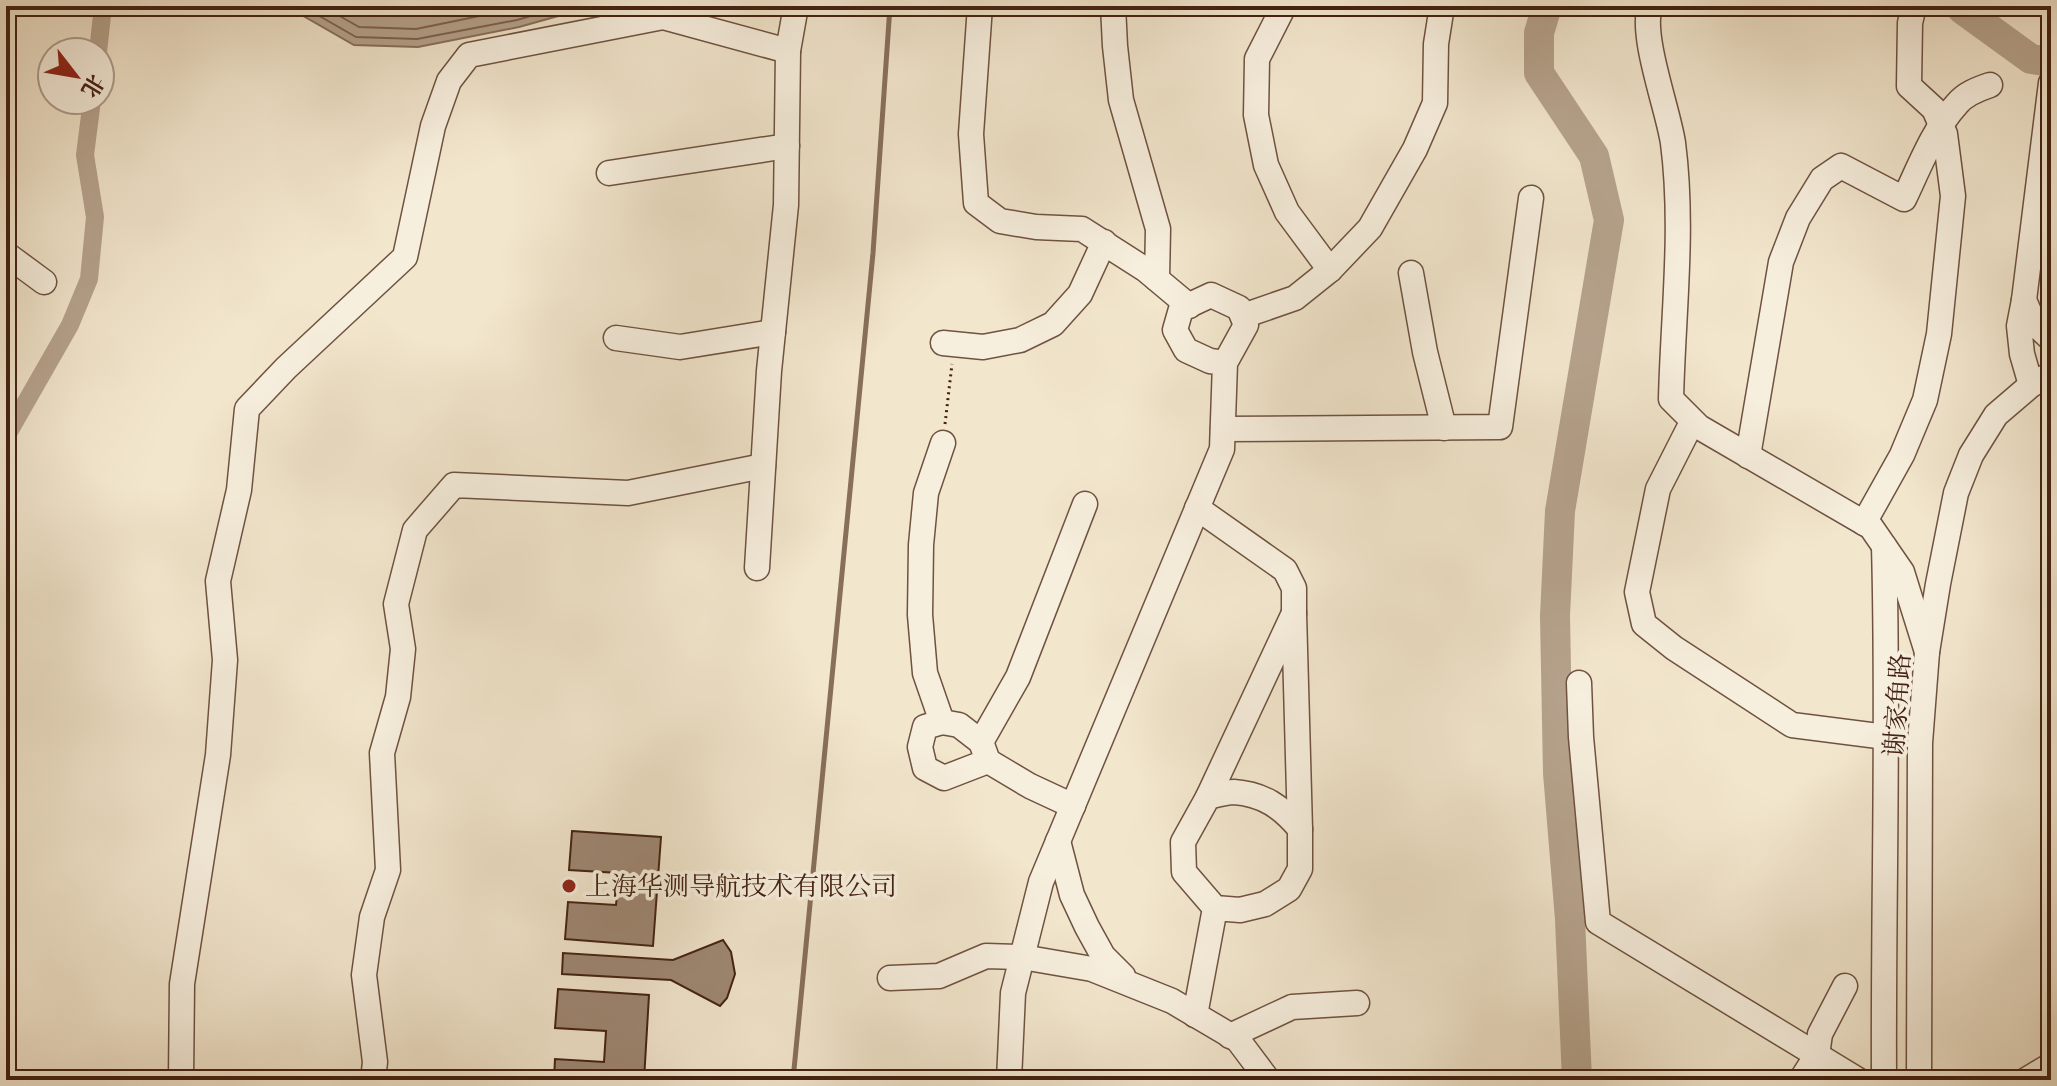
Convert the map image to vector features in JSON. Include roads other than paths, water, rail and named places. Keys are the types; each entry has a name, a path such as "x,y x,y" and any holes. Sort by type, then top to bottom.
{"street":[{"path":"757,568 773,332 786,205 788,51 796,6"},
{"path":"980,6 971,134 976,203 1000,221 1036,227 1082,229 1157,279 1189,306"},
{"path":"1113,6 1121,100 1158,229 1157,279"},
{"path":"1284,6 1257,59 1256,115 1266,165 1287,212 1330,270"},
{"path":"1243,316 1295,298 1330,270 1370,228 1415,149 1435,103 1436,44 1442,6"},
{"path":"1650,6 1647,16 1654,61 1673,142 1678,228 1671,399 1699,427 1871,527 1902,572 1927,652"},
{"path":"1864,523 1902,455 1925,400 1939,334 1953,196 1945,134 1934,109 1909,86 1910,23 1914,6"},
{"path":"181,1080 182,984 218,755 225,660 218,581 239,490 247,409 286,368 405,257 433,126 449,81 469,55 663,17 788,51"},
{"path":"1748,456 1781,262 1798,218 1822,179 1841,166 1904,199 1941,125 1958,102 1990,85"},
{"path":"2041,380 2022,354 2019,326 2050,91"},
{"path":"609,173 787,146"},
{"path":"1223,429 1500,427 1531,198"},
{"path":"948,344 983,347 1020,340 1053,324 1080,294 1104,242"},
{"path":"6,254 44,282"},
{"path":"1411,273 1425,352 1444,428"},
{"path":"1009,1080 1013,993 1041,882 1222,449 1225,363 1246,325 1239,308 1211,295 1181,309 1175,330 1186,350 1210,361 1225,363"},
{"path":"2024,300 2034,323 2051,339"},
{"path":"616,338 680,347 773,332"},
{"name":"谢家角路","path":"1919,1080 1920,743 1927,652 1938,584 1961,477 1996,415 2041,380"},
{"path":"1688,430 1658,489 1637,592 1644,624 1674,648 1792,725 1886,737"},
{"path":"942,722 925,673 920,615 921,545 926,493 943,443"},
{"path":"373,1080 375,1062 364,975 372,917 388,870 382,753 398,697 402,661 396,604 415,530 454,485 628,493 763,466"},
{"path":"1073,806 1030,786 984,752 959,725 942,722 925,727 920,747 925,768 944,778 984,752 1018,677 1085,504"},
{"path":"1197,508 1285,570 1294,588 1300,869 1289,889 1265,904 1240,910 1215,908 1184,872 1183,842 1208,797 1294,613"},
{"path":"1884,546 1887,652 1884,1080"},
{"path":"1579,683 1598,922 1858,1080"},
{"path":"1208,797 1231,792 1260,798 1285,811 1300,829"},
{"path":"1058,841 1072,895 1087,927 1103,956 1133,986"},
{"path":"1195,1015 1215,908"},
{"path":"890,978 939,976 986,956 1022,957 1092,969 1172,1001 1238,1040 1266,1080"},
{"path":"1801,1080 1817,1055 1820,1034 1845,986"},
{"path":"1230,1036 1292,1007 1357,1003"},
{"path":"2026,1080 2051,1065"}],"water":[{"path":"286,6 594,6 519,27 418,47 354,45"}],"waterway":[{"path":"100,36 103,6"},
{"path":"793,1080 873,253 890,6"},
{"path":"1547,6 1539,33 1539,73 1594,156 1609,220 1560,511 1555,616 1558,773 1570,919 1577,1080"},
{"path":"1961,6 2031,59 2051,62"},
{"path":"6,437 70,325 89,279 95,217 85,155 90,116"}],"place":[{"name":"上海华测导航技术有限公司","path":"569,886"}]}
